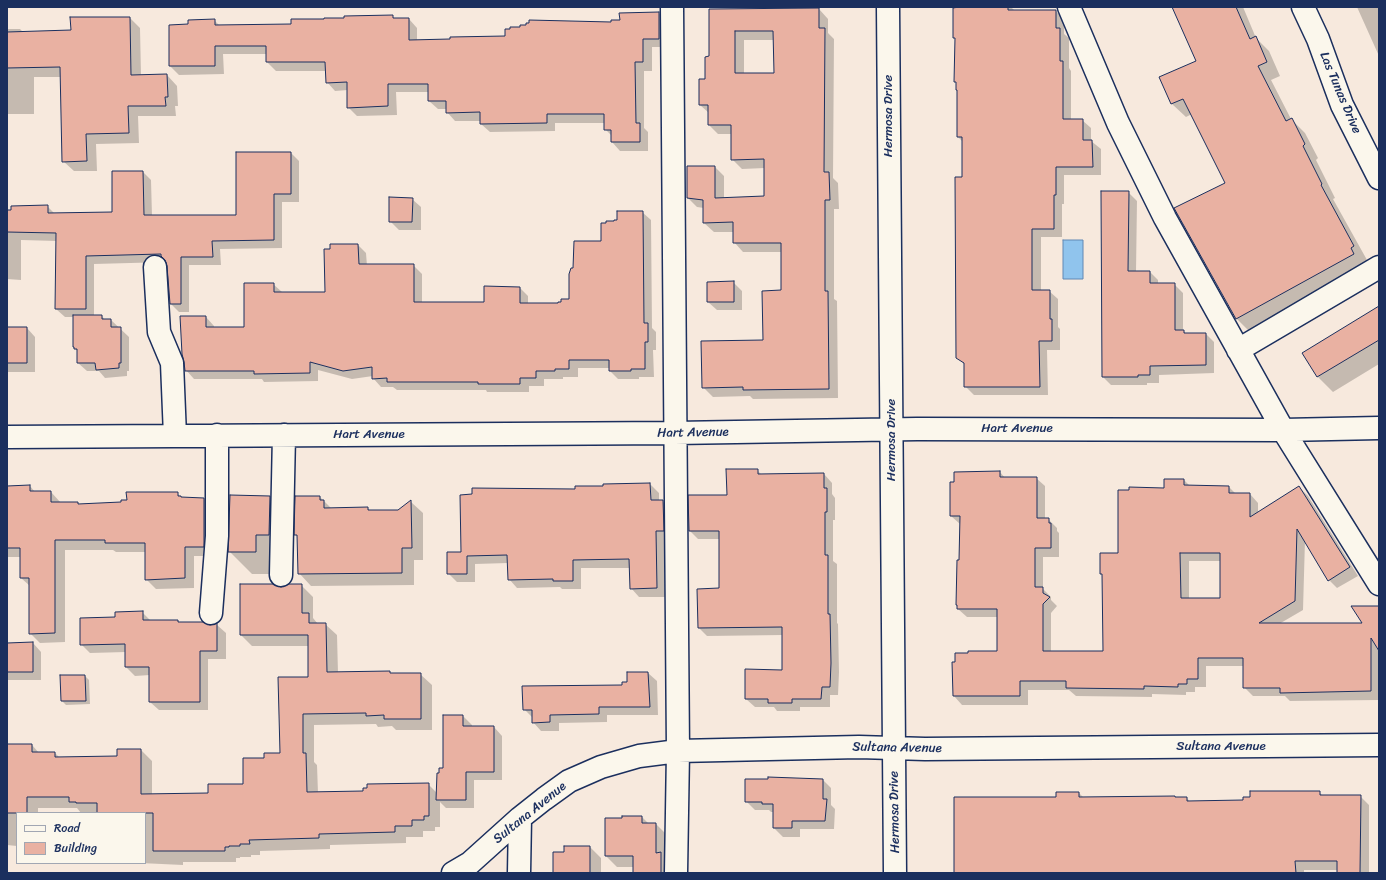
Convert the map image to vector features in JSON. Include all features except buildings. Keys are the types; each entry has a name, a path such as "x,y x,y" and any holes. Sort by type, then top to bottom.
{"street":[{"path":"672,7 678,750 676,873"},
{"name":"Hermosa Drive","path":"888,7 895,873"},
{"path":"1069,7 1125,137 1165,218 1283,430 1379,584"},
{"name":"Las Tunas Drive","path":"1303,7 1318,39 1342,106 1379,178"},
{"path":"155,267 159,332 172,363 175,436"},
{"path":"1238,350 1379,267"},
{"name":"Hart Avenue","path":"7,437 675,434 891,430 1283,430 1379,428"},
{"path":"211,613 217,536 217,435"},
{"path":"281,575 284,435"},
{"name":"Sultana Avenue","path":"453,873 470,863 520,818 569,781 601,767 639,756 678,750 859,747 926,750 1379,746"},
{"path":"519,873 520,818"}],"water":[{"path":"1063,240 1083,240 1083,279 1063,279"}]}
